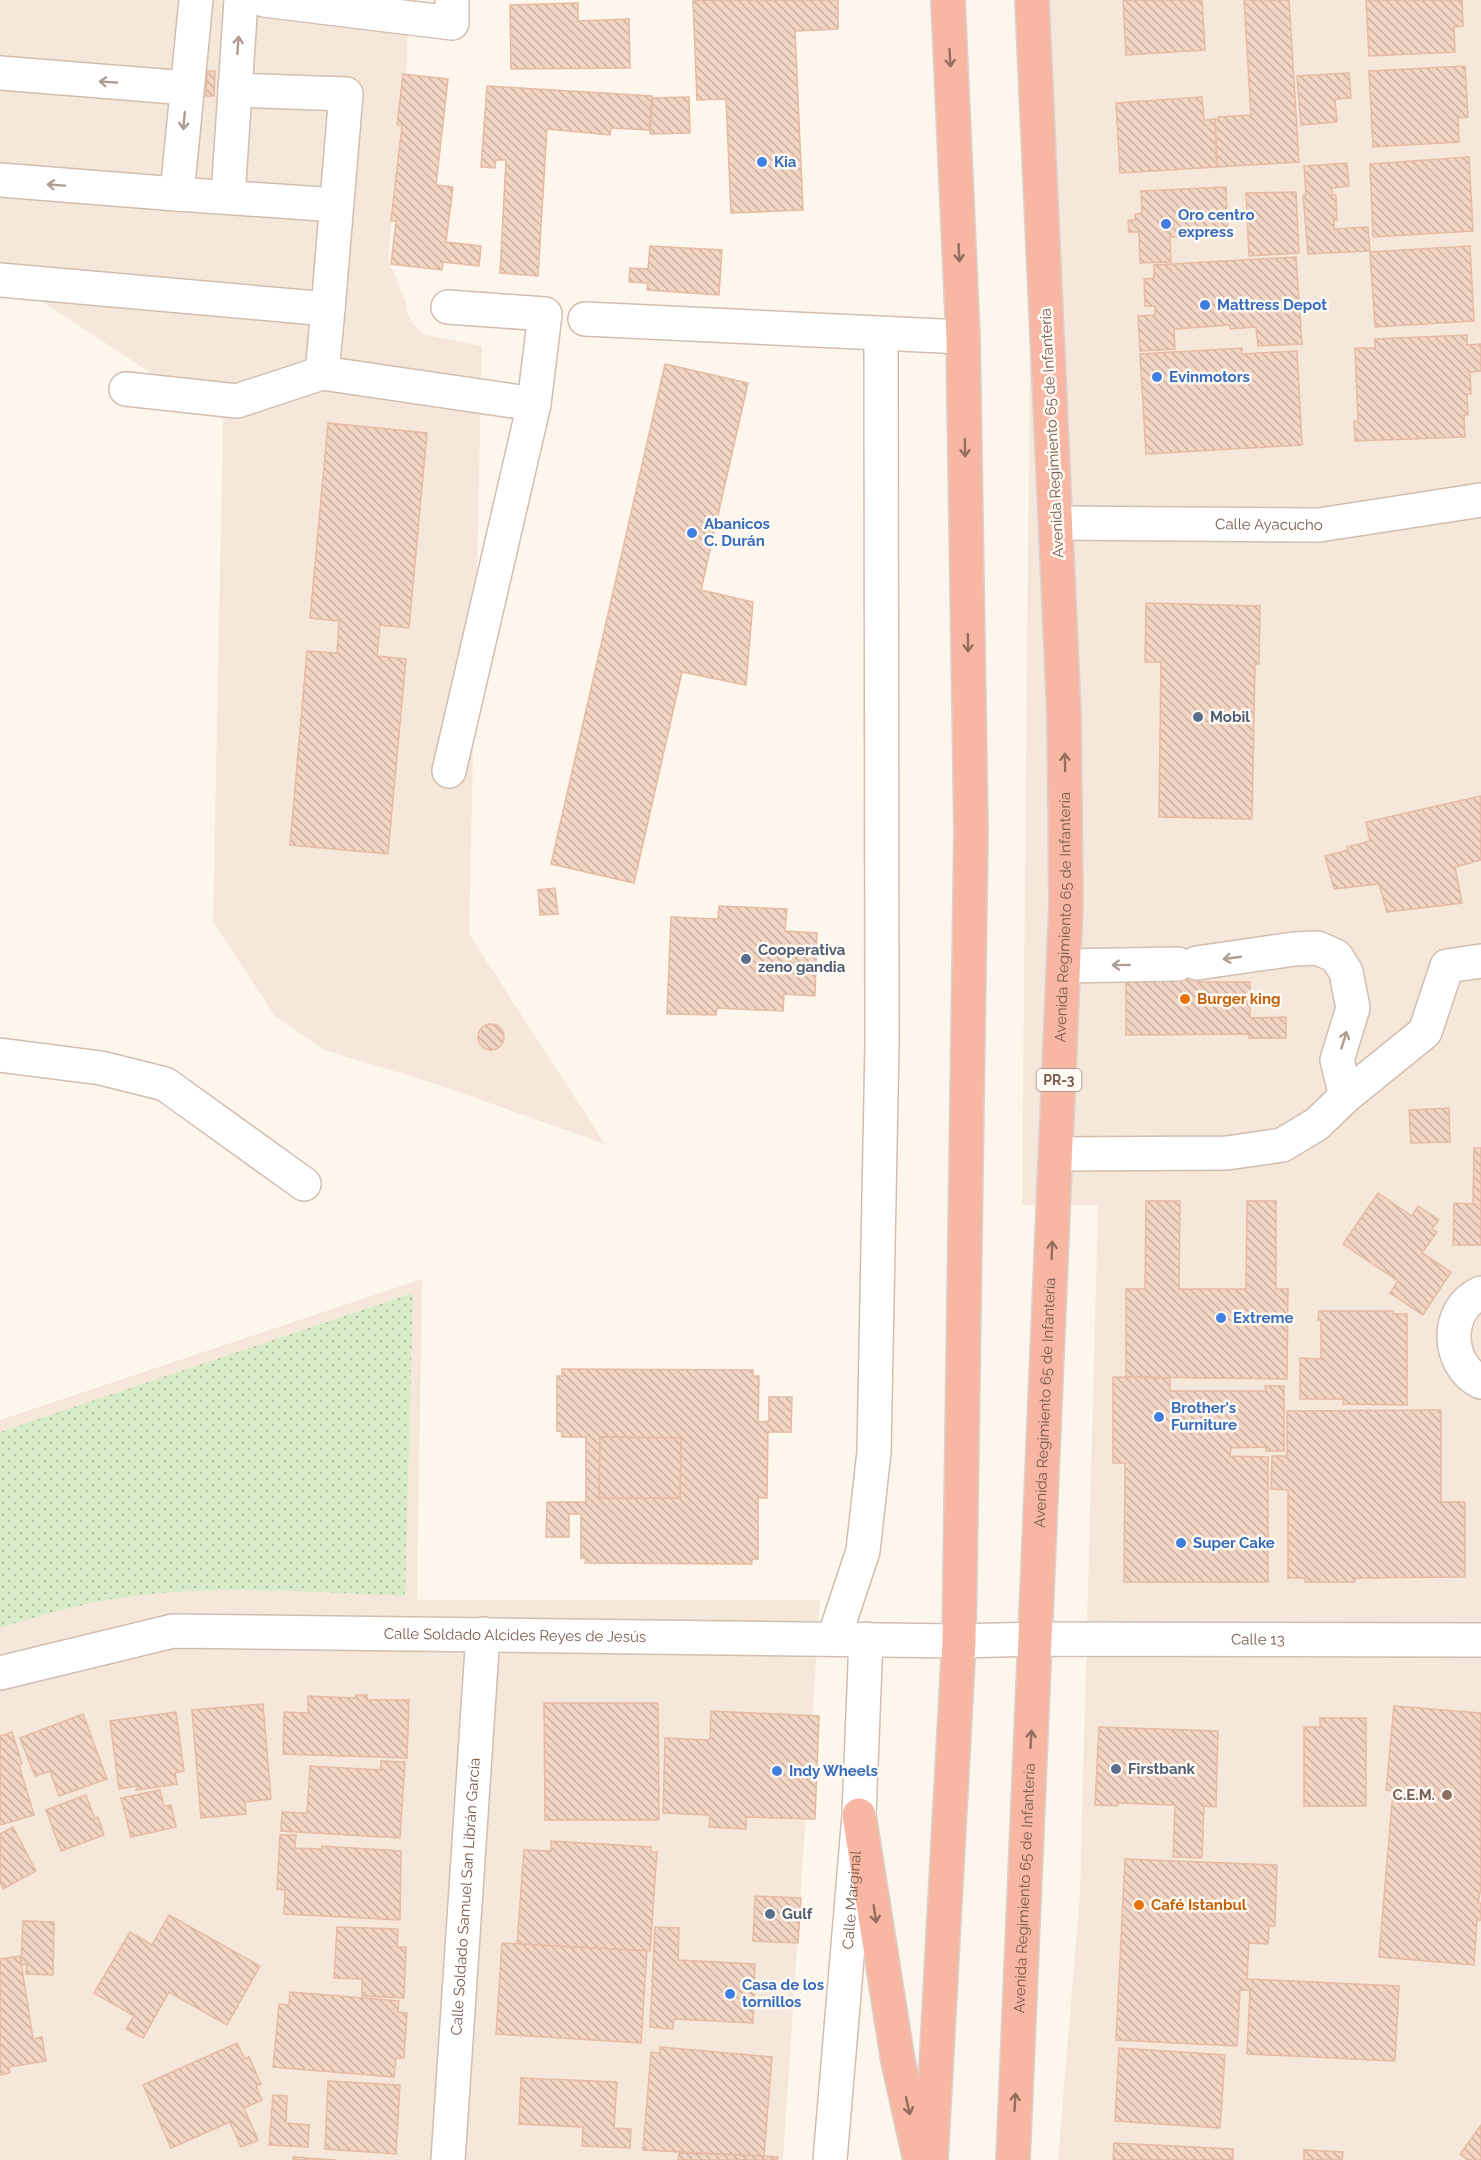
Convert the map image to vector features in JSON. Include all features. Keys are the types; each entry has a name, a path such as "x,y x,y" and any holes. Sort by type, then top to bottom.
{"highway":[{"path":"931,2160 959,1641 971,831 963,337 948,0"},
{"name":"Avenida Regimiento 65 de Infantería","path":"1013,2160 1066,904 1064,714 1032,0"},
{"path":"860,1815 898,2061 920,2160"}],"street":[{"path":"177,194 196,0"},
{"path":"228,197 241,0"},
{"path":"264,0 452,23 452,0"},
{"path":"0,74 187,88"},
{"path":"235,90 346,94 322,373"},
{"path":"0,180 336,205"},
{"path":"0,280 328,309"},
{"path":"448,307 545,314 534,404 449,771"},
{"path":"585,320 963,337"},
{"name":"Calle Marginal","path":"830,2160 860,1815 850,1639 874,1452 882,1044 880,334"},
{"path":"126,389 237,401 322,373 534,404"},
{"name":"Calle Ayacucho","path":"1056,523 1319,525 1481,500"},
{"path":"1064,966 1188,964 1305,948 1317,948 1336,956 1346,972 1353,1008 1337,1060 1346,1096"},
{"path":"1056,1154 1227,1153 1282,1145 1317,1124 1346,1096 1425,1032 1447,966 1481,961"},
{"path":"0,1055 101,1068 165,1084 304,1184"},
{"path":"1481,1293 1465,1305 1457,1320 1453,1335 1455,1351 1462,1366 1481,1382"},
{"name":"Calle Soldado Alcides Reyes de Jesús","path":"0,1672 173,1631 959,1641 1036,1639"},
{"name":"Calle Soldado Samuel San Librán García","path":"448,2160 483,1634"},
{"name":"Calle 13","path":"1036,1639 1481,1640"}],"shaded area":[{"path":"0,0 213,0 407,7 407,61 388,259 405,300 407,312 413,324 423,334 482,346 469,934 605,1144 430,1082 324,1050 275,1016 213,922 223,420 0,274"},
{"path":"1033,0 1481,0 1481,2160 1058,2160 1080,1893 1098,1205 1022,1205"},
{"path":"422,1279 417,1600 820,1600 783,2160 0,2160 0,1420"}],"green space":[{"path":"413,1293 405,1596 262,1590 190,1591 119,1598 44,1615 0,1628 0,1432"}],"building":[{"path":"838,0 838,29 795,31 803,210 731,213 726,99 697,100 693,1"},
{"path":"1123,0 1202,0 1205,50 1126,55"},
{"path":"1244,0 1289,0 1299,162 1217,167 1215,119 1251,115"},
{"path":"1366,0 1462,0 1463,26 1454,27 1455,52 1369,56"},
{"path":"578,3 578,21 629,19 630,68 511,69 510,5"},
{"path":"1465,66 1468,117 1458,118 1459,142 1373,147 1369,71"},
{"path":"207,71 215,71 214,96 206,96"},
{"path":"1349,73 1351,98 1335,99 1337,122 1301,125 1297,76"},
{"path":"403,74 448,79 436,185 453,187 446,242 481,246 479,266 443,262 442,270 391,264 396,221 391,221 402,125 397,125"},
{"path":"487,86 652,96 649,130 611,128 610,135 547,129 538,276 500,273 506,160 496,160 495,168 481,167"},
{"path":"689,97 690,133 650,134 653,98"},
{"path":"1202,97 1204,120 1215,119 1217,167 1120,173 1116,103"},
{"path":"1469,157 1473,231 1373,237 1370,164"},
{"path":"1347,163 1349,186 1332,188 1332,195 1336,195 1337,220 1334,220 1334,229 1368,227 1370,251 1308,254 1303,195 1306,195 1304,166"},
{"path":"1226,187 1228,234 1170,237 1171,262 1140,263 1139,232 1129,232 1128,220 1135,220 1135,214 1142,213 1141,191"},
{"path":"1296,192 1299,253 1249,256 1246,193"},
{"path":"650,246 722,250 719,295 647,290 648,283 629,282 630,268 648,269"},
{"path":"1470,246 1474,321 1375,327 1370,252"},
{"path":"1296,257 1302,344 1258,346 1256,327 1230,329 1230,325 1174,329 1175,349 1140,351 1138,316 1155,315 1155,306 1145,306 1144,279 1154,278 1154,265"},
{"path":"1467,335 1467,345 1481,344 1481,371 1470,372 1471,394 1467,394 1468,415 1464,415 1465,437 1355,441 1354,421 1358,422 1355,348 1375,348 1375,339"},
{"path":"1242,348 1242,354 1297,351 1302,445 1146,454 1140,354"},
{"path":"665,364 748,383 701,590 753,602 746,685 682,672 634,883 551,864"},
{"path":"328,423 427,433 409,628 380,625 377,656 406,659 388,854 290,845 307,651 337,653 339,621 310,618"},
{"path":"1146,603 1260,606 1259,664 1255,664 1252,819 1159,817 1161,662 1145,662"},
{"path":"1481,796 1481,860 1455,867 1462,903 1387,912 1379,884 1334,889 1325,856 1370,841 1366,822"},
{"path":"555,888 558,914 540,915 538,890"},
{"path":"719,906 787,909 785,931 817,933 815,996 784,994 783,1011 717,1008 716,1015 667,1014 671,917 718,919"},
{"path":"1178,949 1198,949 1198,982 1250,982 1250,1018 1286,1017 1286,1038 1249,1038 1249,1034 1126,1035 1126,978"},
{"path":"491,1024 500,1028 504,1037 500,1046 491,1050 482,1046 478,1037 482,1028"},
{"path":"1449,1108 1450,1142 1411,1143 1409,1110"},
{"path":"1474,1148 1481,1148 1481,1245 1453,1245 1454,1203 1473,1204"},
{"path":"1378,1193 1412,1216 1418,1206 1439,1220 1432,1229 1437,1232 1422,1253 1451,1272 1423,1315 1390,1293 1398,1281 1343,1244"},
{"path":"1146,1201 1180,1201 1179,1289 1246,1289 1247,1201 1276,1201 1276,1289 1288,1289 1287,1379 1126,1377 1126,1289 1145,1289"},
{"path":"1319,1311 1393,1311 1393,1314 1407,1314 1407,1405 1343,1404 1344,1399 1300,1399 1300,1358 1321,1359"},
{"path":"562,1369 753,1370 753,1376 759,1376 758,1422 769,1421 769,1397 792,1397 791,1432 768,1432 767,1498 758,1498 758,1559 752,1559 752,1564 585,1563 586,1558 581,1558 581,1514 569,1514 569,1537 546,1537 547,1502 586,1502 586,1437 562,1437 562,1432 557,1431 557,1376 562,1376","holes":["600,1437 681,1438 680,1498 599,1498"]},
{"path":"1113,1377 1170,1378 1170,1391 1266,1391 1265,1386 1284,1386 1284,1451 1266,1451 1266,1447 1231,1448 1230,1456 1268,1457 1268,1582 1124,1582 1125,1463 1113,1463"},
{"path":"1441,1410 1441,1502 1465,1502 1465,1577 1355,1578 1355,1582 1305,1582 1305,1578 1288,1578 1288,1490 1271,1489 1272,1456 1287,1456 1287,1411"},
{"path":"600,1437 681,1438 680,1498 599,1498"},
{"path":"356,1695 367,1695 367,1700 409,1700 407,1758 283,1754 284,1712 308,1713 308,1696 355,1698"},
{"path":"544,1703 658,1703 659,1820 545,1820"},
{"path":"263,1704 271,1799 245,1802 246,1814 201,1818 192,1710"},
{"path":"1394,1706 1481,1713 1481,1888 1478,1903 1481,1903 1481,1920 1477,1920 1474,1965 1379,1957 1393,1791 1386,1790"},
{"path":"711,1711 819,1716 815,1819 746,1817 746,1829 709,1827 710,1815 663,1813 665,1738 710,1740"},
{"path":"176,1712 184,1771 175,1773 177,1784 136,1790 137,1786 119,1789 110,1721"},
{"path":"83,1714 107,1779 59,1796 50,1771 35,1776 20,1738"},
{"path":"1320,1718 1366,1718 1366,1806 1304,1806 1304,1727 1320,1727"},
{"path":"1099,1727 1218,1731 1216,1807 1204,1806 1202,1858 1173,1857 1175,1805 1118,1803 1117,1806 1095,1805"},
{"path":"12,1732 34,1815 0,1825 0,1736"},
{"path":"381,1761 405,1762 400,1838 281,1831 282,1812 307,1813 310,1766 381,1770"},
{"path":"160,1790 164,1806 171,1805 176,1827 131,1837 121,1798"},
{"path":"86,1795 95,1819 98,1817 104,1835 61,1851 46,1810"},
{"path":"13,1827 36,1871 3,1889 0,1882 0,1834"},
{"path":"280,1835 296,1835 295,1848 322,1849 322,1846 401,1851 400,1920 284,1914 285,1890 277,1889"},
{"path":"551,1841 651,1847 651,1852 657,1852 650,1951 517,1944 524,1850 551,1851"},
{"path":"1125,1859 1277,1865 1275,1926 1269,1926 1268,1944 1249,1943 1247,1979 1399,1986 1395,2061 1247,2054 1250,1990 1240,1990 1237,2046 1116,2040"},
{"path":"755,1896 801,1898 798,1943 753,1941"},
{"path":"169,1915 260,1966 227,2025 169,1992 143,2038 126,2029 134,2016 94,1993 130,1932 152,1945"},
{"path":"23,1921 54,1922 53,1975 26,1974 27,1964 21,1965"},
{"path":"337,1927 398,1929 397,1947 406,1947 404,1998 362,1996 362,1979 334,1978"},
{"path":"655,1927 679,1928 678,1960 755,1964 753,2023 674,2019 673,2029 650,2027"},
{"path":"502,1943 647,1951 641,2043 496,2034"},
{"path":"20,1956 33,2039 42,2037 46,2061 9,2067 10,2073 0,2075 0,1959"},
{"path":"290,1992 399,2001 398,2012 407,2013 404,2058 396,2058 394,2077 273,2067 279,2004 289,2005"},
{"path":"237,2043 245,2059 249,2057 261,2084 256,2086 262,2100 244,2108 258,2140 241,2147 230,2122 171,2148 143,2085"},
{"path":"660,2047 772,2057 764,2156 643,2150 651,2052 660,2053"},
{"path":"1119,2048 1225,2055 1220,2128 1115,2121"},
{"path":"521,2078 617,2082 614,2128 631,2129 630,2148 582,2146 583,2127 519,2124"},
{"path":"328,2081 400,2085 396,2154 325,2149"},
{"path":"273,2095 287,2096 286,2123 309,2125 308,2147 269,2145"},
{"path":"1481,2125 1481,2160 1468,2160 1460,2154"},
{"path":"1114,2143 1233,2149 1233,2160 1113,2160"},
{"path":"1304,2150 1343,2152 1342,2160 1304,2160"},
{"path":"679,2153 778,2157 777,2160 678,2160"},
{"path":"293,2157 336,2160 293,2160"}],"place":[{"name":"Kia","path":"762,162"},
{"name":"Oro centro express","path":"1166,224"},
{"name":"Mattress Depot","path":"1205,305"},
{"name":"Evinmotors","path":"1157,377"},
{"name":"Abanicos C. Durán","path":"692,533"},
{"name":"Mobil","path":"1198,717"},
{"name":"Cooperativa zeno gandia","path":"746,959"},
{"name":"Burger king","path":"1185,999"},
{"name":"Extreme","path":"1221,1318"},
{"name":"Brother's Furniture","path":"1159,1417"},
{"name":"Super Cake","path":"1181,1543"},
{"name":"Firstbank","path":"1116,1769"},
{"name":"Indy Wheels","path":"777,1771"},
{"name":"C.E.M.","path":"1447,1795"},
{"name":"Café Istanbul","path":"1139,1905"},
{"name":"Gulf","path":"770,1914"},
{"name":"Casa de los tornillos","path":"730,1994"}]}
